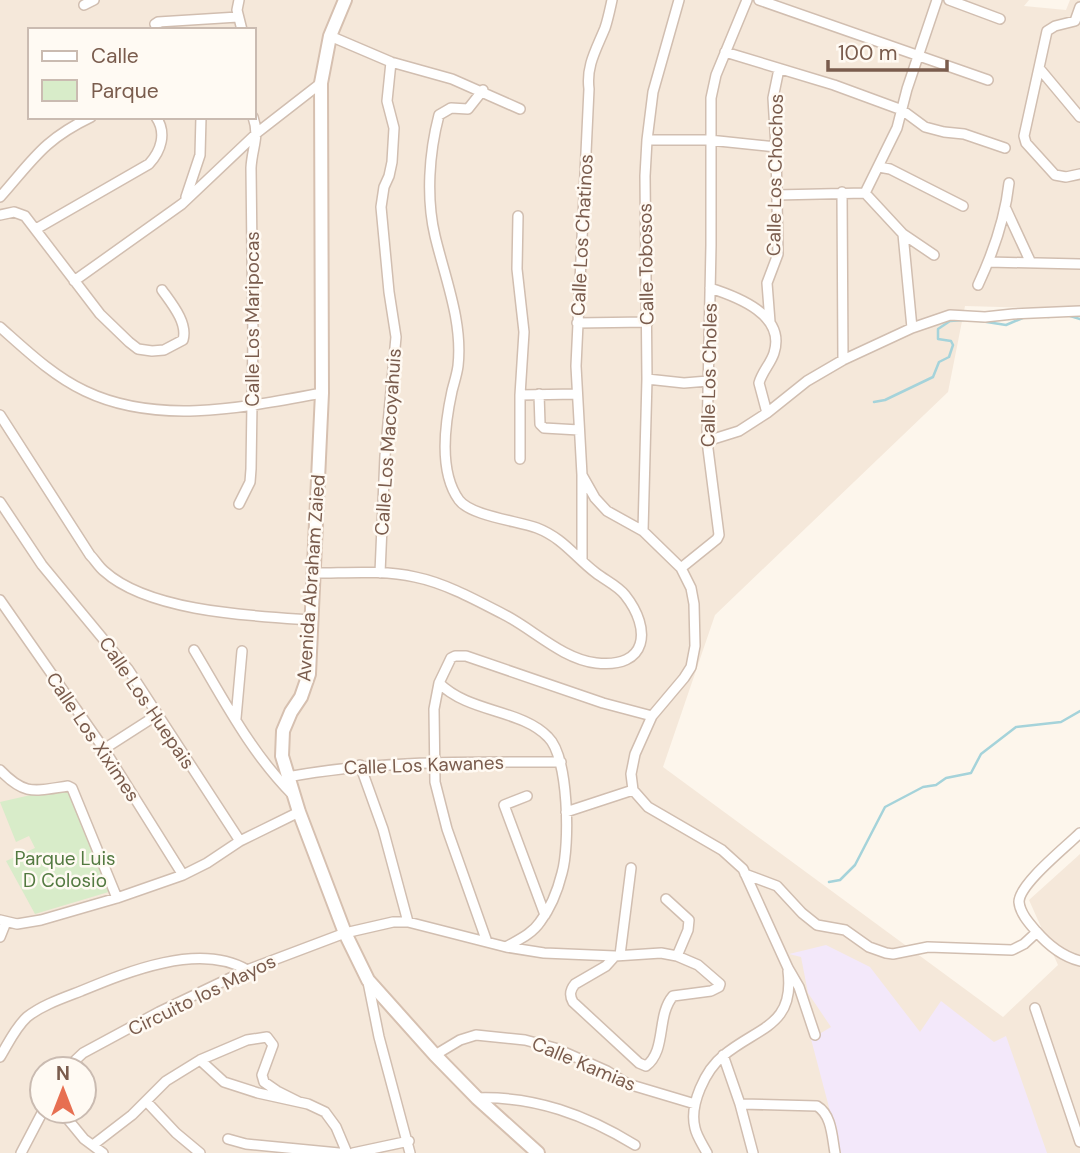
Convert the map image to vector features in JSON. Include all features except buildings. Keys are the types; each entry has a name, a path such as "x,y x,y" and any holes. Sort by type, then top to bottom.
{"street":[{"path":"84,5 94,0"},
{"path":"239,0 238,18 241,28"},
{"name":"Avenida Abraham Zaied","path":"345,0 330,36 321,83 322,393 315,573 307,685 286,721 281,743 287,777 299,812 345,933 368,980 477,1098 538,1153"},
{"name":"Calle Los Chatinos","path":"582,559 577,323 589,89 587,76 606,25 612,0"},
{"name":"Calle Tobosos","path":"643,531 648,322 645,188 647,140 653,92 679,0"},
{"name":"Calle Los Choles","path":"681,568 719,535 707,441 709,140 713,85 747,0"},
{"path":"759,0 988,80"},
{"path":"865,193 897,128 937,0"},
{"path":"949,0 1000,19"},
{"path":"1080,7 1077,24 1055,26 1048,31 1025,139 1041,162 1058,176 1080,174"},
{"path":"157,28 155,24 158,22 238,18"},
{"path":"330,36 391,62 483,90 520,109"},
{"path":"725,52 902,110 925,127 964,134 1005,148"},
{"name":"Calle Los Macoyahuis","path":"380,573 385,456 396,337 383,243 381,207 389,176 394,128 387,101 391,62"},
{"path":"1039,68 1080,117"},
{"name":"Calle Los Chochos","path":"770,321 767,283 778,254 773,98 779,69"},
{"path":"74,281 182,204 258,132 321,83"},
{"path":"315,573 380,573 416,577 504,614 568,654 594,663 612,663 628,658 639,649 642,627 640,620 623,593 556,537 538,528 466,508 453,489 446,447 447,416 458,369 459,340 432,216 433,136 439,116 451,108 468,109 483,90"},
{"path":"0,197 34,155 50,140 87,119"},
{"path":"36,229 149,164 160,146 162,132 157,119"},
{"path":"182,204 192,183 200,155 201,119"},
{"path":"254,119 258,132"},
{"name":"Calle Los Maripocas","path":"239,504 250,482 253,406 252,158 258,132"},
{"path":"647,140 709,140 776,147"},
{"path":"879,167 890,169 964,206"},
{"path":"978,285 1006,209 1009,183"},
{"path":"842,192 842,360"},
{"path":"776,195 865,193 903,234 934,255"},
{"path":"1006,209 1031,262"},
{"path":"0,215 20,213 36,229 100,314 138,348 163,350 179,343 184,336 178,314 162,290"},
{"path":"518,216 517,268 524,332 520,459"},
{"path":"903,234 912,328"},
{"path":"988,262 1080,264"},
{"name":"Calle Los Choles","path":"710,288 745,302 770,321"},
{"path":"707,441 739,431 807,381 842,360 912,328 950,315 985,317 1080,311"},
{"path":"767,413 759,383 774,354 775,333 770,321"},
{"path":"577,323 648,322"},
{"path":"0,327 56,373 87,392 131,406 186,410 253,406 322,393"},
{"path":"647,379 684,383 708,381"},
{"path":"539,394 540,424 544,428 579,430"},
{"path":"520,395 577,394"},
{"path":"0,415 103,571 137,590 185,605 253,616 312,620"},
{"name":"Calle Los Chatinos","path":"582,475 595,498 607,511 643,531 681,568 688,579 693,596 695,646 691,667 652,716 635,754 631,774 633,790"},
{"name":"Calle Los Huepais","path":"0,502 64,594 112,648 240,841"},
{"name":"Calle Los Xiximes","path":"0,600 104,749 183,875"},
{"path":"194,650 270,773 294,796"},
{"path":"236,720 242,651"},
{"path":"487,942 447,828 435,782 434,709 439,683 451,658 466,656 603,703 652,716"},
{"path":"439,683 459,699 539,729 552,740 561,762 566,812 562,873 545,915 531,933 506,947"},
{"path":"104,749 157,715"},
{"name":"Calle Los Kawanes","path":"287,777 360,765 561,762"},
{"path":"360,765 383,830 408,922 506,947 544,953 618,955 661,953 677,956 698,965 720,985 715,990 673,996 665,1007 656,1052 646,1066 639,1063 570,997 576,984 606,966 618,955 631,868"},
{"path":"0,770 25,790 33,792 68,786 72,788 117,898"},
{"path":"566,812 633,790 648,807 733,857 745,874 788,968 800,987 815,1035"},
{"path":"527,796 504,805 545,915"},
{"path":"0,937 3,921 17,924 41,920 183,875 240,841 299,812"},
{"path":"1080,833 1025,886 1019,900 1022,912 1037,932 1057,952 1080,961"},
{"path":"745,874 776,886 817,925 845,930 869,947 886,953 928,947 1012,950 1024,944 1037,932"},
{"path":"666,899 689,920 677,956"},
{"name":"Circuito los Mayos","path":"81,1055 159,1012 247,970 345,933 385,923 408,922"},
{"path":"0,1057 18,1028 37,1011 137,969 169,962 223,960 247,970"},
{"path":"707,1153 694,1126 695,1104 711,1069 723,1055 774,1023 781,1014 789,996 788,968"},
{"path":"368,980 379,1037 409,1141 410,1153"},
{"path":"1035,1008 1078,1129 1080,1142"},
{"name":"Calle Kamias","path":"435,1055 460,1040 476,1035 525,1040 555,1048 607,1071 628,1084 695,1104"},
{"path":"93,1145 123,1123 166,1081 200,1060 247,1040 267,1037 273,1049 262,1075 264,1082 299,1102 325,1112 332,1120 347,1153"},
{"path":"723,1055 753,1153"},
{"path":"200,1060 225,1082 299,1102"},
{"path":"477,1098 501,1097 544,1104 573,1113 635,1145"},
{"path":"146,1101 176,1133 200,1153"},
{"path":"740,1104 817,1106 826,1112 835,1153"},
{"path":"24,1152 37,1125"},
{"path":"72,1125 84,1139 103,1153"},
{"path":"228,1139 246,1144 339,1153"},
{"path":"353,1153 409,1141"}],"shaded area":[{"path":"0,0 1029,0 1024,6 1066,10 1070,0 1080,0 1080,309 965,306 948,392 715,615 663,767 1003,1017 1058,965 1029,900 1080,854 1080,1153 0,1153"},
{"path":"826,945 870,967 920,1032 941,1001 994,1042 1006,1036 1047,1153 841,1153 811,1039 831,1027 808,993 801,957 789,954"}],"green space":[{"name":"Parque Luis D Colosio","path":"70,791 112,891 35,914 6,861 35,848 29,836 16,842 0,802 35,794"}],"waterway":[{"path":"1048,317 1067,315 1080,319"},
{"path":"974,320 1006,325 1025,317"},
{"path":"874,402 885,400 933,377 939,362 949,357 953,345 951,341 938,339 938,329 950,321 964,320"},
{"path":"829,882 840,880 855,865 885,807 923,787 936,785 946,778 971,773 981,754 1016,727 1061,722 1080,711"}]}
